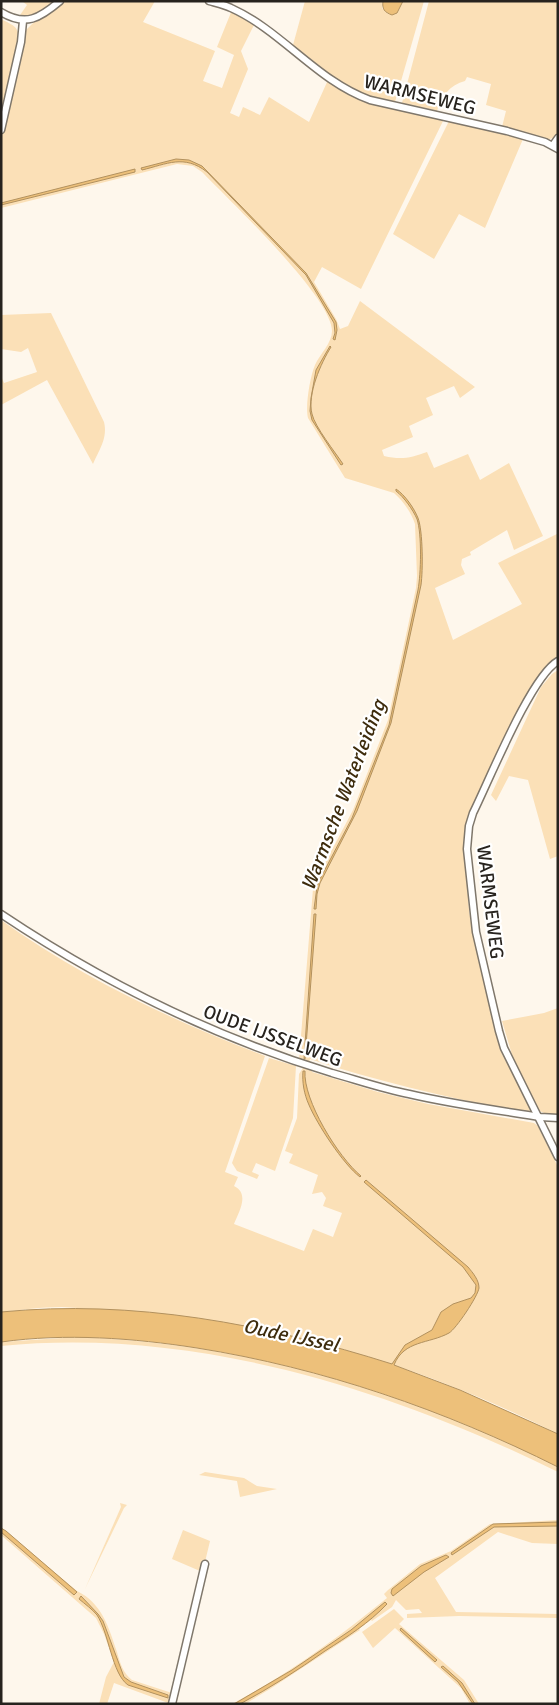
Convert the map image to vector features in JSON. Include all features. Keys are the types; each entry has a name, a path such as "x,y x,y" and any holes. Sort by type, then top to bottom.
{"street":[{"path":"1,12 22,21 48,11 60,1"},
{"name":"WARMSEWEG","path":"209,1 230,7 248,16 340,87 356,95 370,100 507,131 555,147"},
{"path":"1,130 21,42 22,21"},
{"path":"555,147 558,138"},
{"name":"WARMSEWEG","path":"558,661 544,673 526,702 474,813 469,826 467,849 476,932 499,1032 504,1048 540,1117 558,1157"},
{"name":"OUDE IJSSELWEG","path":"1,914 79,964 160,1007 197,1024 271,1053 408,1094 540,1117 558,1118"},
{"path":"172,1704 205,1564"}],"shaded area":[{"path":"22,1 56,1 38,12 18,18 27,5"},
{"path":"65,1 155,1 143,22 215,51 203,81 222,88 234,55 217,47 232,10 255,23 241,51 248,69 230,113 239,117 243,107 260,115 269,97 309,122 328,80 348,93 444,119 361,289 322,267 314,282 340,329 348,326 360,301 475,387 460,398 454,386 426,398 433,415 409,426 413,437 382,450 384,456 406,458 427,452 434,468 468,454 480,480 509,463 543,536 514,550 507,530 470,552 471,555 462,559 461,565 465,574 435,588 453,640 522,604 498,563 557,534 558,660 548,665 543,671 466,825 464,841 469,910 473,936 495,1030 502,1054 531,1109 529,1112 494,1107 415,1089 310,1059 309,1063 299,1060 313,889 353,810 388,720 416,588 415,524 406,507 394,493 345,478 308,418 308,399 313,370 328,344 332,331 328,316 298,273 277,249 202,172 193,166 177,164 1,208 1,140 26,30"},
{"path":"305,1 383,1 382,8 388,14 397,13 403,1 424,1 395,102 355,91 328,73 293,45"},
{"path":"383,1 403,1 397,13 392,15 384,10"},
{"path":"429,1 558,1 558,132 555,137 547,140 502,127 506,111 486,105 491,84 467,77 465,81 455,85 447,92 437,111 402,103"},
{"path":"1,19 17,29 19,41 1,117"},
{"path":"449,121 495,130 523,139 485,228 459,214 434,259 393,234"},
{"path":"176,159 189,160 202,166 306,273 336,322 335,340 333,339 335,333 334,323 306,275 207,172 199,166 183,162 167,163 142,170 141,168"},
{"path":"135,169 135,172 1,205 1,203"},
{"path":"51,313 104,422 104,439 93,464 47,380 1,405 1,376 4,383 37,372 28,348 21,352 1,349 1,315"},
{"path":"330,346 331,347 323,361 312,393 316,370"},
{"path":"311,398 312,414 317,426 343,464 341,465 312,420 310,411"},
{"path":"396,489 412,506 420,524 422,551 421,585 391,723 357,811 320,883 316,909 314,909 319,881 352,818 389,725 418,590 421,554 419,526 413,512"},
{"path":"558,670 558,856 550,859 528,780 509,776 496,801 491,795 541,687"},
{"path":"314,914 316,914 304,1059"},
{"path":"1,920 63,961 129,997 196,1028 265,1056 225,1172 238,1177 234,1186 239,1189 242,1198 234,1224 304,1251 313,1229 333,1237 342,1213 323,1206 326,1198 322,1192 312,1194 318,1175 289,1163 293,1154 285,1151 297,1118 299,1074 303,1068 378,1092 428,1104 534,1123 538,1126 558,1167 558,1434 455,1388 402,1368 293,1336 182,1316 126,1311 62,1307 1,1312"},
{"path":"558,1008 558,1115 546,1114 540,1111 513,1058 502,1021 544,1013"},
{"path":"269,1058 296,1066 293,1118 275,1171 256,1163 252,1172 259,1175 257,1179 237,1171 232,1163"},
{"path":"303,1071 305,1071 310,1097 324,1127 342,1156 360,1177 339,1154 313,1113 307,1101 303,1084"},
{"path":"366,1180 468,1267 479,1285 478,1292 471,1305 449,1333 404,1351 394,1365 460,1390 558,1434 558,1467 515,1446 427,1410 337,1379 291,1367 197,1348 124,1339 75,1337 1,1342 1,1312 100,1309 150,1312 248,1327 296,1337 392,1364 405,1345 432,1330 441,1312 453,1304 471,1298 475,1293 476,1285 463,1267 364,1182"},
{"path":"77,1337 140,1341 202,1349 264,1361 325,1376 384,1394 443,1416 501,1440 558,1467 558,1472 426,1414 357,1390 287,1370 216,1355 145,1346 73,1343 1,1346 1,1342"},
{"path":"205,1472 244,1478 257,1486 277,1489 240,1497 237,1481 199,1475"},
{"path":"120,1503 127,1505 85,1589 121,1507"},
{"path":"558,1520 558,1544 532,1543 498,1532 435,1578 456,1612 558,1614 558,1618 459,1616 407,1618 407,1614 422,1613 419,1609 406,1610 396,1600 392,1607 371,1620 360,1630 270,1689 245,1704 232,1704 293,1668 350,1627 387,1598 384,1594 420,1564 451,1551 490,1524"},
{"path":"558,1522 558,1526 494,1527 452,1555 451,1553 493,1524"},
{"path":"1,1527 77,1591 86,1596 99,1609 124,1671 132,1680 172,1693 200,1571 172,1559 183,1530 210,1541 171,1704 114,1683 107,1704 99,1704 106,1677 114,1662 96,1618 1,1535"},
{"path":"1,1528 77,1592 74,1595 1,1532"},
{"path":"446,1555 449,1557 424,1572 393,1596 391,1593 392,1589 421,1566"},
{"path":"81,1596 103,1621 124,1677 131,1682 168,1695 168,1698 128,1685 123,1680 114,1663 105,1632 97,1615 79,1599"},
{"path":"385,1602 387,1604 380,1611 350,1635 273,1685 240,1704 234,1704 292,1670 351,1630"},
{"path":"394,1609 404,1619 399,1624 464,1680 479,1704 470,1704 461,1688 395,1628 373,1648 362,1632"},
{"path":"401,1628 437,1660 435,1662 400,1630"},
{"path":"443,1666 462,1683 475,1704 473,1704 458,1682 441,1667"}],"water label":[{"name":"Warmsche Waterleiding","path":"343,795"},
{"name":"Oude IJssel","path":"291,1335"}]}
